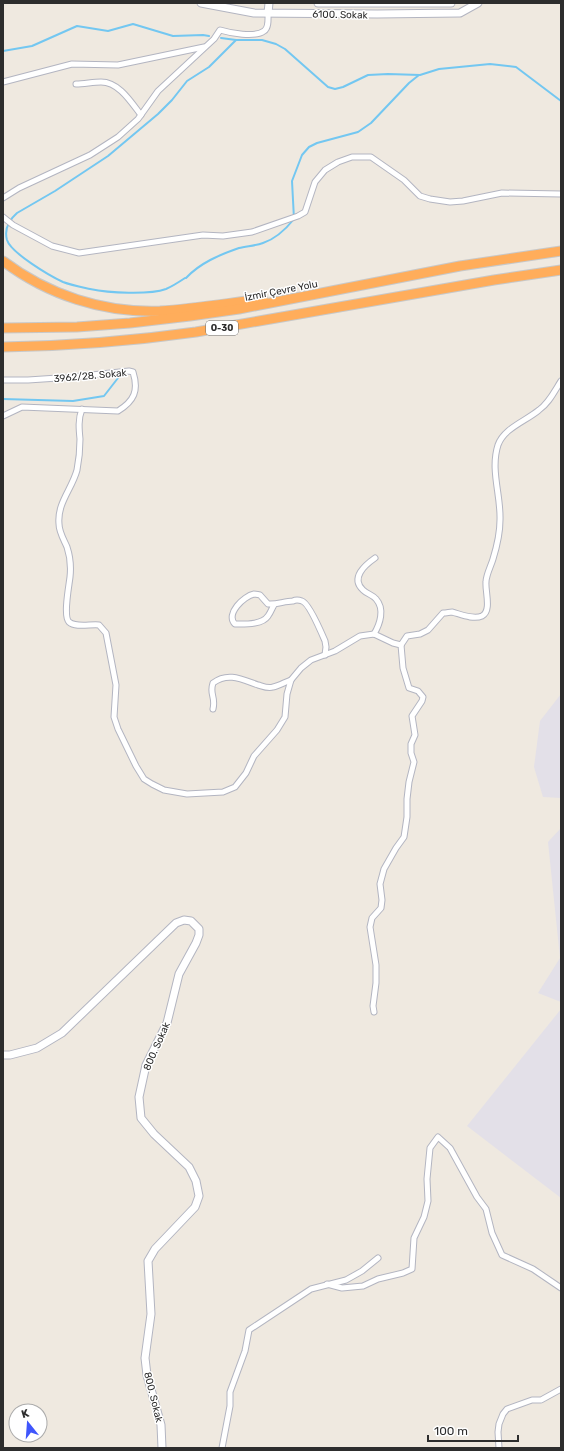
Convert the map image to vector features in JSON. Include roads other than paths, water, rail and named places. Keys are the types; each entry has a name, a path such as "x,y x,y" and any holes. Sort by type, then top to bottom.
{"highway":[{"name":"İzmir Çevre Yolu","path":"3,328 77,327 130,323 239,309 460,266 561,251"},
{"path":"3,261 30,280 52,292 100,306 123,309 166,310 340,289"},
{"name":"O-30","path":"3,347 84,344 147,339 265,321 494,280 561,270"}],"main road":[{"name":"6100. Sokak","path":"201,3 254,13 377,14 460,12 478,3"},
{"path":"268,13 269,3"},
{"name":"6100. Sokak","path":"318,3 451,3"},
{"name":"800. Sokak","path":"3,1055 10,1055 37,1048 62,1033 176,923 184,920 191,921 199,928 199,935 196,943 179,974 169,1018 146,1065 139,1097 141,1118 154,1134 189,1168 196,1181 199,1196 195,1207 155,1249 148,1261 151,1314 145,1358 147,1375 161,1424 162,1448"}],"street":[{"path":"3,198 19,188 90,155 118,137 138,119 158,91 216,36 220,30 244,34 260,33 265,31 267,28 268,13"},
{"path":"3,82 72,64 118,65 205,46"},
{"path":"76,84 102,82 113,84 128,98 141,115"},
{"path":"5,218 13,225 52,246 78,254 203,235 223,236 252,232 305,212 315,182 325,170 338,162 352,157 371,158 404,180 420,196 430,199 450,202 463,201 502,193 561,194"},
{"name":"3962/28. Sokak","path":"3,380 73,377 129,371 133,372 136,381 136,393 127,405 118,411 22,407 3,416"},
{"path":"374,1012 373,1006 376,983 376,965 370,927 372,918 381,908 382,900 380,884 384,869 404,837 409,782 414,762 411,753 411,744 415,735 412,716 423,697 418,691 409,688 402,668 401,645 407,636 420,634 428,630 443,613 452,612 455,614 476,618 485,614 487,598 486,581 499,535 500,518 495,477 495,456 498,444 506,433 540,410 547,403 561,381"},
{"path":"82,409 79,418 80,442 77,469 73,481 62,500 59,524 68,549 69,560 70,576 67,618 69,622 74,625 99,625 106,633 116,685 114,717 118,729 141,775 152,784 164,790 187,794 222,792 235,786 246,773 254,756 277,730 285,717 287,694 291,680 301,668 311,660 335,651 360,636 374,634 392,643 401,645"},
{"path":"374,634 379,626 381,617 380,606 376,599 362,590 358,584 359,573 375,558"},
{"path":"274,605 268,617 264,620 246,624 235,624 232,622 232,617 237,605 254,594 260,595 268,604 274,605 301,600 306,603 325,641 325,655"},
{"path":"213,709 215,701 211,690 212,683 223,677 228,676 264,687 273,688 291,680"},
{"path":"327,1284 342,1288 363,1286 412,1269 414,1238 424,1217 428,1201 427,1179 430,1148 438,1137 450,1148 477,1197 486,1209 492,1233 502,1255 533,1269 561,1288"},
{"path":"222,1448 230,1406 230,1392 245,1351 249,1330 311,1289 346,1280 362,1271 378,1258"},
{"path":"499,1448 499,1424 503,1414 508,1409 532,1400 541,1400 561,1389"}],"waterway":[{"path":"3,51 32,46 77,26 108,31 133,24 173,36 209,36"},
{"path":"221,38 236,40 262,40 276,44 285,49 328,87 335,89 343,87 368,75 420,75 439,69 490,64 516,67 561,101"},
{"path":"185,278 166,289 139,293 98,290 69,284 41,270 23,257 10,245 7,240 6,232 10,222 17,213 55,191 108,156 158,114 172,100 187,81 209,67 236,40"},
{"path":"186,278 197,268 217,257 239,248 257,245 267,241 284,230 294,219 292,181 302,155 309,147 317,143 358,132 371,123 409,83 419,75"},
{"path":"3,399 73,401 104,396 118,378"}]}
